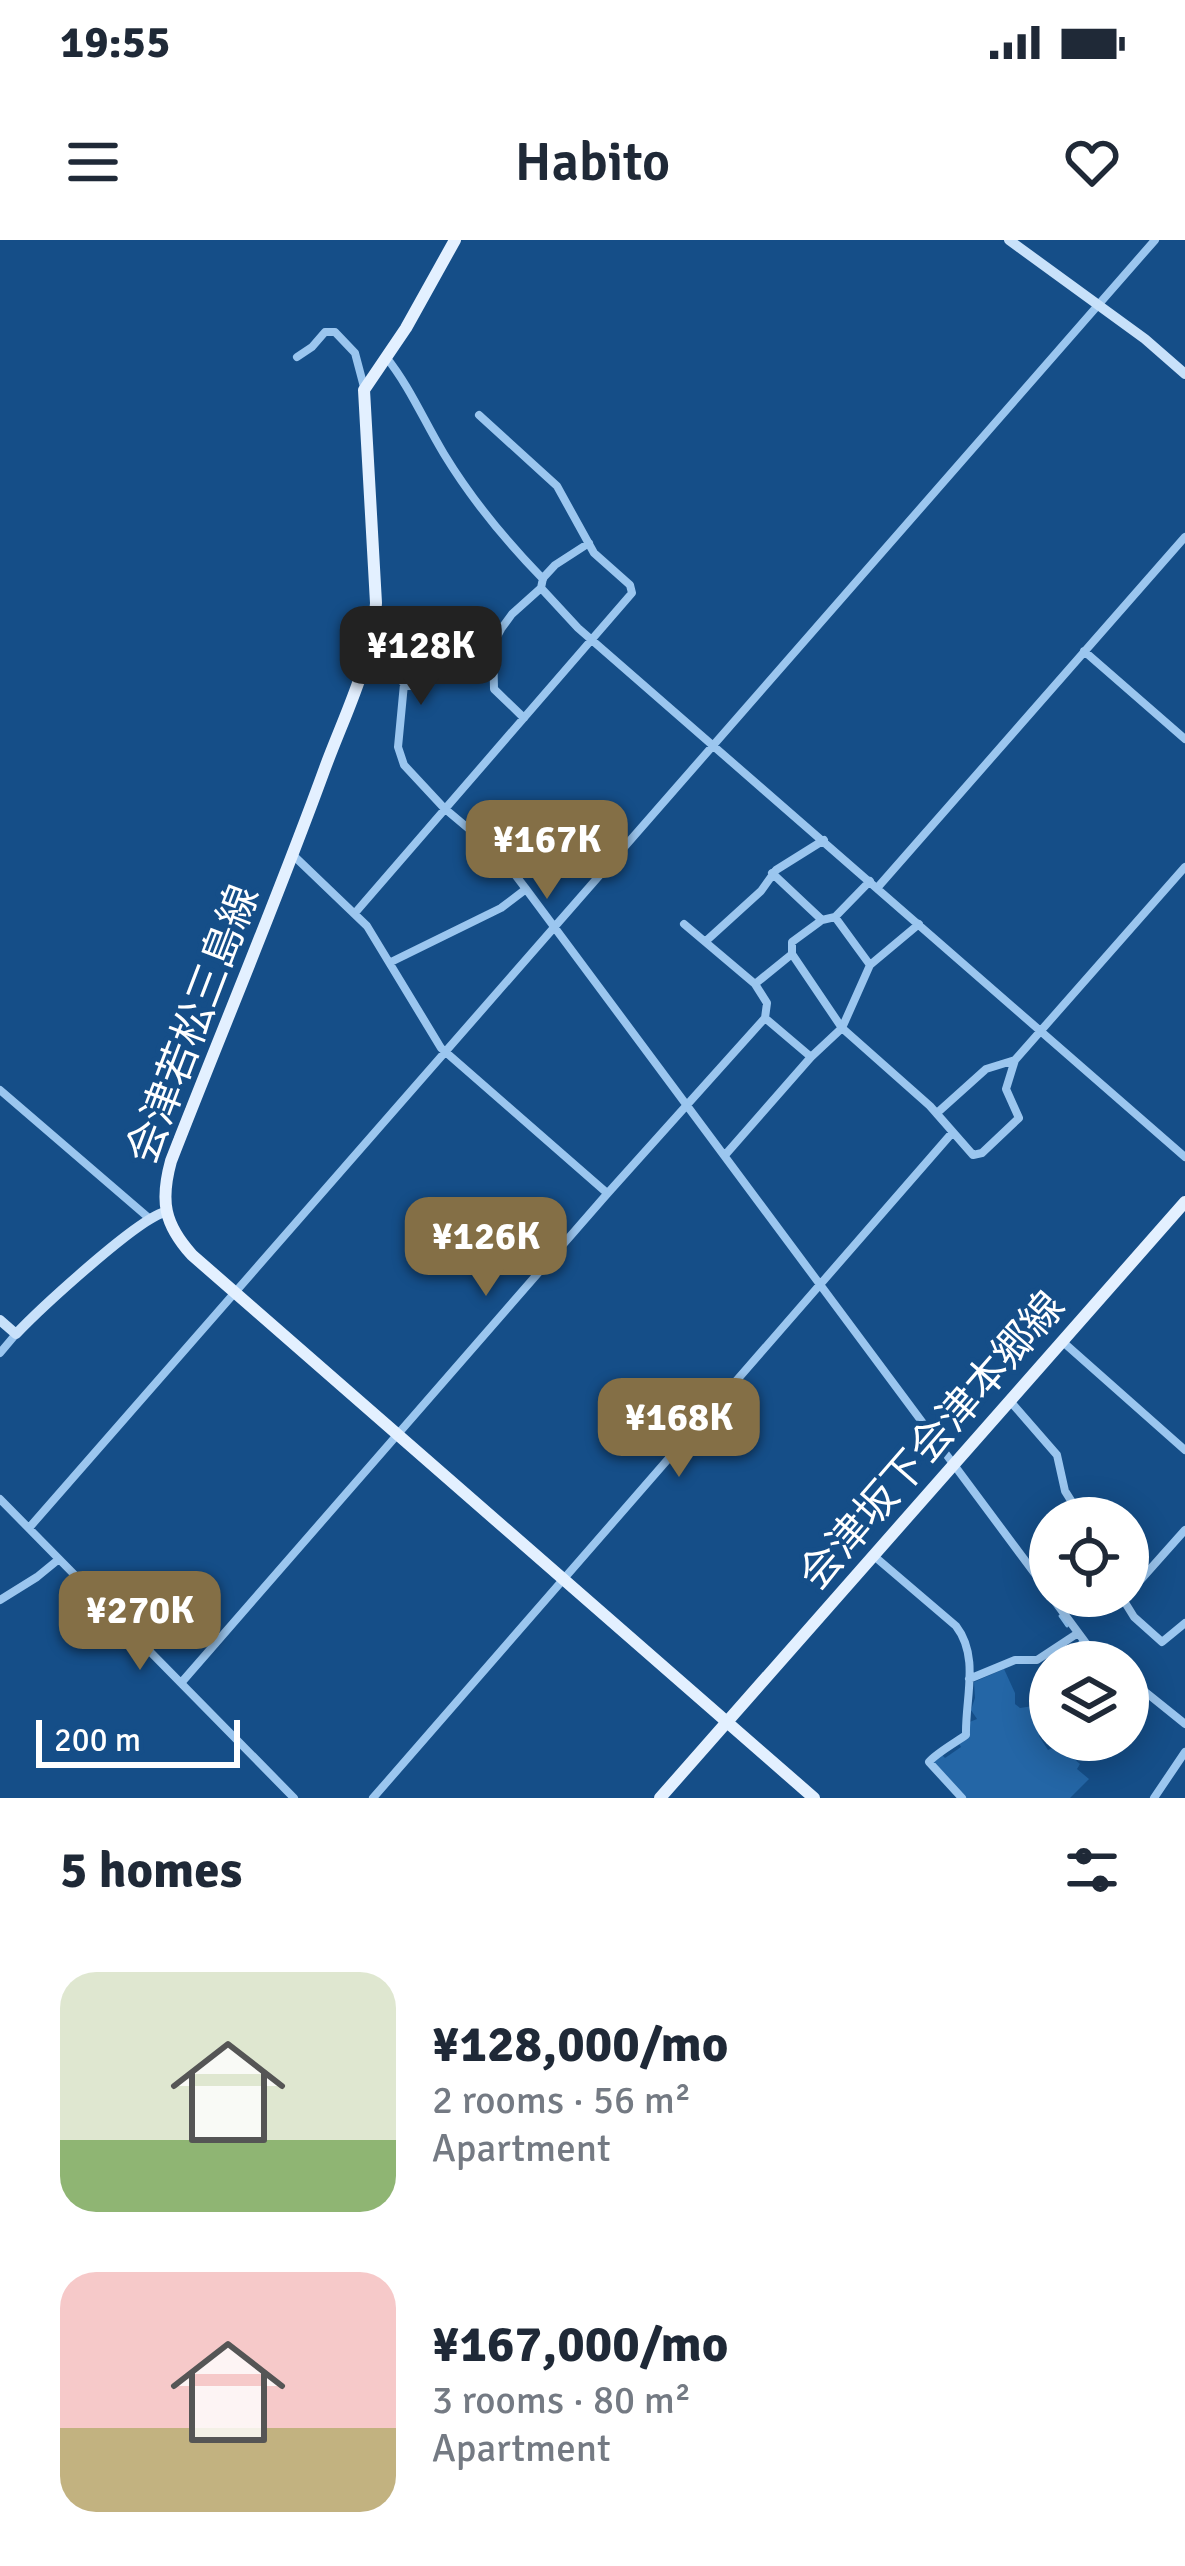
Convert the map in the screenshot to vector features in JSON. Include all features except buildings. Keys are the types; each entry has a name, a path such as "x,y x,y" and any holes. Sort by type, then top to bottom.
{"main road":[{"path":"364,390 406,328 455,240"},
{"path":"1009,240 1185,374"},
{"name":"会津若松三島線","path":"364,390 376,603 372,638 293,854 171,1161 164,1191 166,1212 184,1246 814,1798"},
{"name":"会津坂下会津本郷線","path":"660,1798 1185,1202"},
{"path":"0,1319 16,1334 86,1270 150,1219 166,1212"}],"street":[{"path":"29,1528 1155,240"},
{"path":"298,357 325,332 335,332 355,353 364,390"},
{"path":"385,356 483,511 565,616 1185,1157"},
{"path":"355,913 632,593 630,585 594,553 557,486 479,415"},
{"path":"1185,537 874,884 835,917 822,920 791,943 792,954 842,1028 937,1113 975,1156 1019,1118 1006,1089 1015,1060 1185,867"},
{"path":"372,638 404,684 416,687 493,644 512,614 571,553 589,543"},
{"path":"493,644 494,689 524,718"},
{"path":"1084,651 1185,739"},
{"path":"404,684 398,727 400,758 445,808 500,855 1029,1565"},
{"path":"706,941 761,891 772,873 824,840"},
{"path":"293,854 355,913 446,1052 607,1194"},
{"path":"772,873 822,920"},
{"path":"391,962 502,908 526,889"},
{"path":"835,917 870,965"},
{"path":"181,1683 764,1018 767,1003 754,984 684,924"},
{"path":"726,1154 842,1028 870,965 919,924"},
{"path":"754,984 792,954"},
{"path":"764,1018 811,1057"},
{"path":"937,1113 986,1069 1015,1060"},
{"path":"0,1090 150,1219"},
{"path":"373,1798 952,1133"},
{"path":"0,1353 16,1334"},
{"path":"1062,1341 1185,1450"},
{"path":"1010,1401 1058,1455 1069,1497"},
{"path":"0,1499 294,1798"},
{"path":"1149,1569 1185,1529"},
{"path":"874,1556 956,1626 967,1645 966,1735 929,1762 962,1798"},
{"path":"0,1600 59,1559"},
{"path":"1067,1617 1084,1641"},
{"path":"1134,1617 1162,1642 1185,1623"},
{"path":"969,1679 1015,1660 1037,1660 1078,1633"},
{"path":"1149,1694 1184,1721"},
{"path":"1154,1798 1185,1752"}],"shaded area":[{"path":"1004,1669 1015,1704 1029,1707 1029,1761 1077,1761 1077,1769 1089,1779 1070,1798 965,1798 935,1769 933,1758 941,1754 945,1758 961,1747 958,1742 966,1736 967,1723 977,1719 971,1710 974,1682"}],"waterway":[{"path":"1061,1617 1067,1626"}]}
